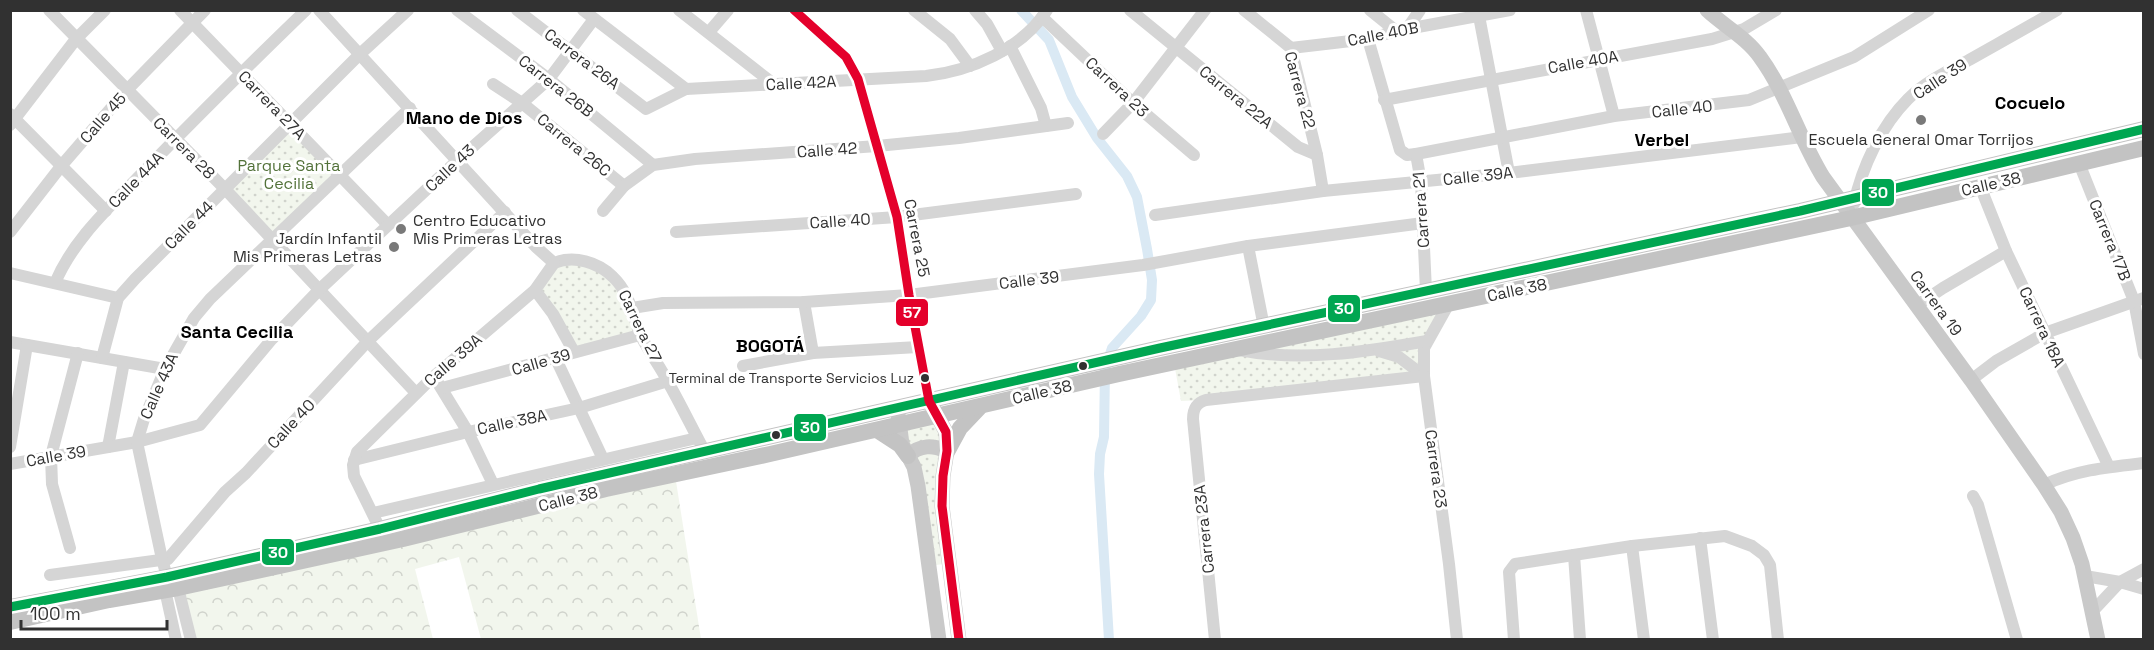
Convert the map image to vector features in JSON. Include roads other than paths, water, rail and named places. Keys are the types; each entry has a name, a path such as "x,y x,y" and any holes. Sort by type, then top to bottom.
{"highway":[{"name":"Calle 38","path":"1117,367 1160,348 1847,200 2144,129"},
{"name":"Calle 38","path":"10,607 170,585 377,521 539,489 701,445 899,416 1117,367 1238,350 1851,218 2144,148"},
{"name":"Calle 38","path":"933,409 981,406 1094,372"},
{"path":"947,452 960,428 981,406"},
{"name":"Calle 38","path":"10,622 170,585 403,538 606,489 877,430 899,416"},
{"path":"877,430 900,445 908,456"}],"main road":[{"name":"Carrera 19","path":"1707,10 1759,55 1779,88 1813,162 1847,200 1851,218 1971,380 2061,512 2073,538 2085,576 2098,639"},
{"name":"Carrera 25","path":"933,409 946,432 947,452 942,506 959,639"},
{"path":"899,416 902,444 914,467 918,486 939,639"},
{"path":"908,456 917,449 926,447 935,447 947,452"}],"street":[{"name":"Carrera 28","path":"49,10 126,91 225,189 416,393"},
{"path":"105,10 76,39 12,119 62,165 106,211"},
{"name":"Carrera 27A","path":"180,10 388,225"},
{"name":"Calle 45","path":"10,232 62,165 126,91 205,10"},
{"name":"Calle 44A","path":"55,284 69,254 106,211 306,10"},
{"path":"320,10 554,263"},
{"name":"Calle 44","path":"102,358 118,298 290,123 408,10"},
{"name":"Carrera 26B","path":"457,10 549,79 652,165"},
{"name":"Carrera 26A","path":"518,10 646,109"},
{"path":"583,10 686,89"},
{"path":"679,10 775,85"},
{"path":"709,32 728,10"},
{"name":"Carrera 25","path":"794,10 846,57 858,79 897,217 918,347 933,409"},
{"path":"914,10 950,39 970,66"},
{"path":"975,10 1006,49 1041,108 1046,126"},
{"name":"Carrera 22A","path":"1130,10 1298,147 1317,155"},
{"path":"1102,135 1133,103 1205,10"},
{"name":"Carrera 22","path":"1244,10 1291,48 1317,155"},
{"path":"1370,10 1402,30 1420,10"},
{"name":"Calle 40B","path":"1291,48 1368,39 1402,30 1510,10"},
{"path":"1586,10 1614,116"},
{"name":"Calle 40A","path":"1384,100 1712,39 1734,32 1776,10"},
{"name":"Calle 39","path":"1847,200 1890,121 1908,99 1932,81 2057,10"},
{"name":"Calle 40","path":"1416,154 1614,116 1749,100 1854,57 1925,12"},
{"path":"1479,16 1509,173"},
{"name":"Calle 42A","path":"646,109 686,89 940,75 970,66 1006,49 1027,35 1043,17"},
{"name":"Carrera 23","path":"1043,17 1133,103 1194,155"},
{"name":"Calle 43","path":"138,442 200,425 272,339 320,290 458,160 549,79 594,19"},
{"name":"Carrera 21","path":"1368,39 1400,150 1407,155 1416,154 1421,182 1426,291"},
{"name":"Carrera 26C","path":"493,84 522,103 624,186"},
{"name":"Calle 43A","path":"170,585 162,559 138,442 144,419 165,369 194,318 210,298 410,108"},
{"name":"Calle 42","path":"603,211 624,186 652,165 695,159 960,138 1068,123"},
{"name":"Calle 39A","path":"1155,215 1323,191 1509,173 1802,136"},
{"path":"1317,155 1323,191"},
{"name":"Carrera 17B","path":"2079,163 2139,299 2144,354"},
{"name":"Carrera 18A","path":"1980,186 2006,251 2109,467"},
{"name":"Calle 40","path":"676,232 897,217 1076,194"},
{"name":"Calle 40","path":"162,559 168,559 173,555 225,492 246,473 368,341 505,212"},
{"name":"Calle 39","path":"632,308 663,303 804,302 909,295 1149,264 1248,246 1423,223"},
{"path":"1248,246 1264,327"},
{"path":"1916,306 2006,251"},
{"name":"Carrera 27","path":"554,263 565,259 576,259 602,268 614,277 626,292 640,335 668,381 701,445"},
{"name":"Calle 39A","path":"354,460 365,443 433,377 535,290 554,263"},
{"path":"10,273 118,298"},
{"path":"535,290 574,352"},
{"path":"1971,380 1996,361 2045,333 2139,299"},
{"path":"804,302 813,353"},
{"name":"Carrera 23","path":"1448,305 1427,341 1423,355 1457,639"},
{"name":"Calle 39","path":"442,388 640,335"},
{"path":"1238,350 1267,356 1300,356 1377,350 1427,341"},
{"path":"10,342 165,369"},
{"path":"10,447 27,345"},
{"path":"743,366 813,353 918,347"},
{"path":"1377,350 1399,357 1424,376"},
{"path":"70,548 52,484 51,456 78,353"},
{"path":"556,358 603,459"},
{"path":"108,447 124,362"},
{"name":"Carrera 23A","path":"1215,639 1193,419 1195,406 1206,400 1424,376"},
{"path":"433,377 468,432 493,484"},
{"name":"Calle 38A","path":"354,460 579,408 668,381"},
{"name":"Calle 39","path":"10,464 138,442"},
{"path":"354,460 354,476 377,521 493,484 603,459 701,445"},
{"path":"2044,485 2064,475 2088,469 2144,463"},
{"path":"1973,496 1978,505 2018,639"},
{"path":"1515,639 1509,572 1515,564 1632,546 1725,536 1752,546 1764,555 1770,565 1778,639"},
{"path":"1700,538 1713,639"},
{"path":"1632,546 1644,639"},
{"path":"1574,555 1580,639"},
{"path":"50,575 162,559"},
{"path":"2092,612 2120,582 2144,569"},
{"path":"2085,576 2144,589"},
{"path":"170,585 176,639"},
{"path":"170,585 191,639"}],"waterway":[{"path":"1021,10 1049,40 1072,97 1097,138 1127,176 1137,197 1152,280 1151,300 1141,316 1112,348 1105,369 1104,437 1099,474 1109,640"}],"place":[{"name":"Escuela General Omar Torrijos","path":"1921,120"},
{"name":"Centro Educativo Mis Primeras Letras","path":"401,229"},
{"name":"Jardín Infantil Mis Primeras Letras","path":"394,247"},
{"name":"Terminal de Transporte Servicios Luz","path":"925,378"}],"district":[{"name":"Cocuelo","path":"2030,102"},
{"name":"Mano de Dios","path":"464,117"},
{"name":"Verbel","path":"1662,139"},
{"name":"Santa Cecilia","path":"237,331"},
{"name":"BOGOTÁ","path":"770,345"}],"park label":[{"name":"Parque Santa Cecilia","path":"289,174"}]}
